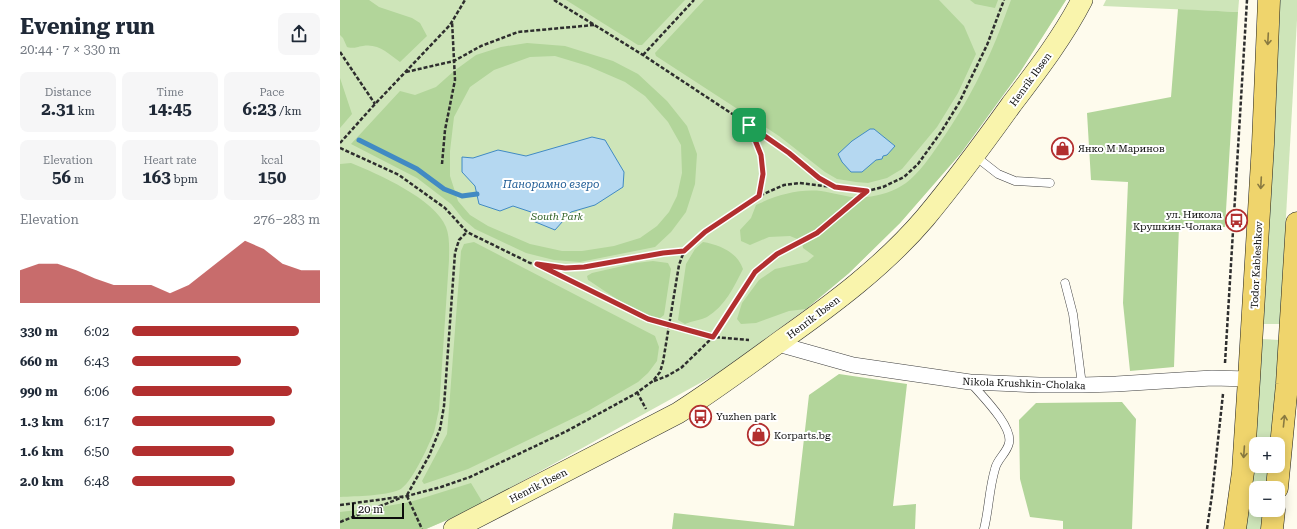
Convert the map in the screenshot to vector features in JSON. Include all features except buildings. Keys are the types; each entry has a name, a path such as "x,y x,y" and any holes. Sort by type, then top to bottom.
{"main road":[{"name":"Henrik Ibsen","path":"454,529 678,413 711,392 831,305 882,262 924,219 975,156 1044,60 1082,0"},
{"name":"Todor Kableshkov","path":"1235,529 1243,472 1249,379 1263,144 1269,0"},
{"path":"1278,481 1292,384 1297,223"},
{"path":"1272,529 1273,517"}],"street":[{"name":"Nikola Krushkin-Cholaka","path":"778,344 853,365 970,382 1082,385 1212,378 1249,379"}],"lane":[{"path":"975,156 998,174 1015,181 1050,183"},
{"path":"1065,283 1073,314 1082,385"},
{"path":"970,382 998,415 1006,427 1010,441 1006,452 996,464 991,481 984,529"}],"path":[{"path":"340,143 450,25 465,0"},
{"path":"554,0 643,55 749,125 789,153 819,178 835,187"},
{"path":"643,55 694,0"},
{"path":"653,381 660,372 663,362 679,265 684,251 705,232 759,196 784,186 799,183 867,191 883,187 904,177 918,164 941,132 959,103 987,44 1004,0"},
{"path":"1225,369 1247,0"},
{"path":"442,164 444,130 455,80 452,21"},
{"path":"406,72 454,61 481,46 518,32 594,25"},
{"path":"340,52 375,104"},
{"path":"749,125 762,161 763,174 759,196"},
{"path":"340,148 399,175 445,208 467,232 530,263 565,268 584,267 663,253 684,251"},
{"path":"340,522 407,496 441,487 476,474 565,432 637,392 653,381 667,376 681,368 713,337 755,272 777,254 817,233 867,191"},
{"path":"407,496 429,456 440,429 444,406 455,252 459,240 467,232"},
{"path":"537,264 648,319 713,337 778,344"},
{"path":"637,392 647,410"},
{"path":"1207,529 1223,393"},
{"path":"340,505 407,496"},
{"path":"407,496 422,529"}],"green space":[{"name":"South Park","path":"340,0 1066,0 1020,72 961,153 900,223 849,273 806,309 720,372 468,511 426,529 340,529"},
{"path":"340,0 369,0 379,7 412,18 420,23 427,36 400,62 383,50 374,46 368,45 353,48 347,47 340,35"},
{"path":"566,0 685,0 642,45 638,45"},
{"path":"704,0 939,0 964,26 976,54 958,93 937,127 902,169 887,178 868,183 837,179 825,172 779,136 656,56 655,53","holes":["870,129 874,129 895,146 883,156 882,159 876,160 852,141"]},
{"path":"970,0 998,0 995,8 975,4"},
{"path":"1011,0 1066,0 1020,72 961,153 900,223 849,273 806,309 789,311 756,323 741,324 737,319 742,303 759,280 775,269 807,262 814,256 803,248 802,241 790,236 769,237 750,245 741,241 740,230 751,218 756,205 772,198 804,191 821,191 855,197 871,196 892,191 906,183 915,175 928,159 946,134 964,104 990,54"},
{"path":"1106,0 1239,0 1238,12 1103,6"},
{"path":"1278,0 1297,0 1297,20 1280,324 1262,324"},
{"path":"1178,9 1238,12 1225,227 1179,226 1174,367 1130,371 1123,303 1128,182 1091,180 1087,113 1171,97"},
{"path":"527,43 565,46 613,61 638,74 667,101 687,126 697,154 695,184 686,212 671,232 655,247 580,262 554,260 526,253 475,229 463,219 451,204 417,178 351,144 400,91 415,95 436,87 454,71 476,55 501,47","holes":["555,56 588,66 625,82 645,96 668,122 681,145 682,173 677,196 669,212 657,226 640,238 614,246 582,251 562,251 530,244 488,226 470,215 458,201 450,176 450,151 454,117 470,87 494,70 530,57"]},
{"path":"340,78 352,114 340,128"},
{"path":"351,163 390,181 418,197 430,207 440,217 446,227 449,239 449,260 439,410 434,432 428,446 409,481 399,490 378,495 340,497 340,164"},
{"path":"474,242 655,336 659,347 657,361 648,373 638,382 588,411 468,469 424,484 422,481 447,434 461,251 464,244"},
{"path":"703,242 722,247 727,250 737,258 743,269 724,302 713,313 702,319 685,324 678,320 686,264 695,249"},
{"path":"653,261 668,263 671,269 664,315 659,319 633,309 588,280 587,276 592,273 636,263"},
{"path":"1261,339 1279,340 1272,437 1253,437"},
{"path":"839,374 907,384 893,506 916,504 915,529 672,529 674,513 794,526 809,395"},
{"path":"1122,402 1136,419 1132,529 1063,529 1063,521 1030,517 1020,479 1019,420 1036,403"},
{"path":"1250,473 1270,473 1270,481 1249,481"},
{"path":"1249,482 1249,517 1266,517 1264,529 1245,529"},
{"path":"471,483 483,503 426,529 340,529 340,512 410,502"}],"water":[{"path":"870,129 874,129 895,146 887,155 883,156 882,159 876,160 862,172 851,172 842,162 838,154 852,141"},
{"name":"Панорамно езеро","path":"592,137 605,140 624,172 623,187 595,205 571,212 555,230 533,221 531,212 513,206 500,211 479,204 475,186 462,172 462,157 473,158 498,150 526,156"}],"waterway":[{"path":"359,140 417,169 444,189 462,196 477,194"}],"place":[{"name":"Янко М Маринов","path":"1063,148"},
{"name":"ул. Никола Крушкин-Чолака","path":"1237,220"},
{"name":"Yuzhen park","path":"700,416"},
{"name":"Korparts.bg","path":"758,435"}],"route":[{"path":"749,125 789,153 819,178 835,187 867,191 817,233 777,254 755,272 738,296 713,337 648,319 537,264 565,268 584,267 663,253 684,251 705,232 759,196 763,174 761,155 749,125"}]}
